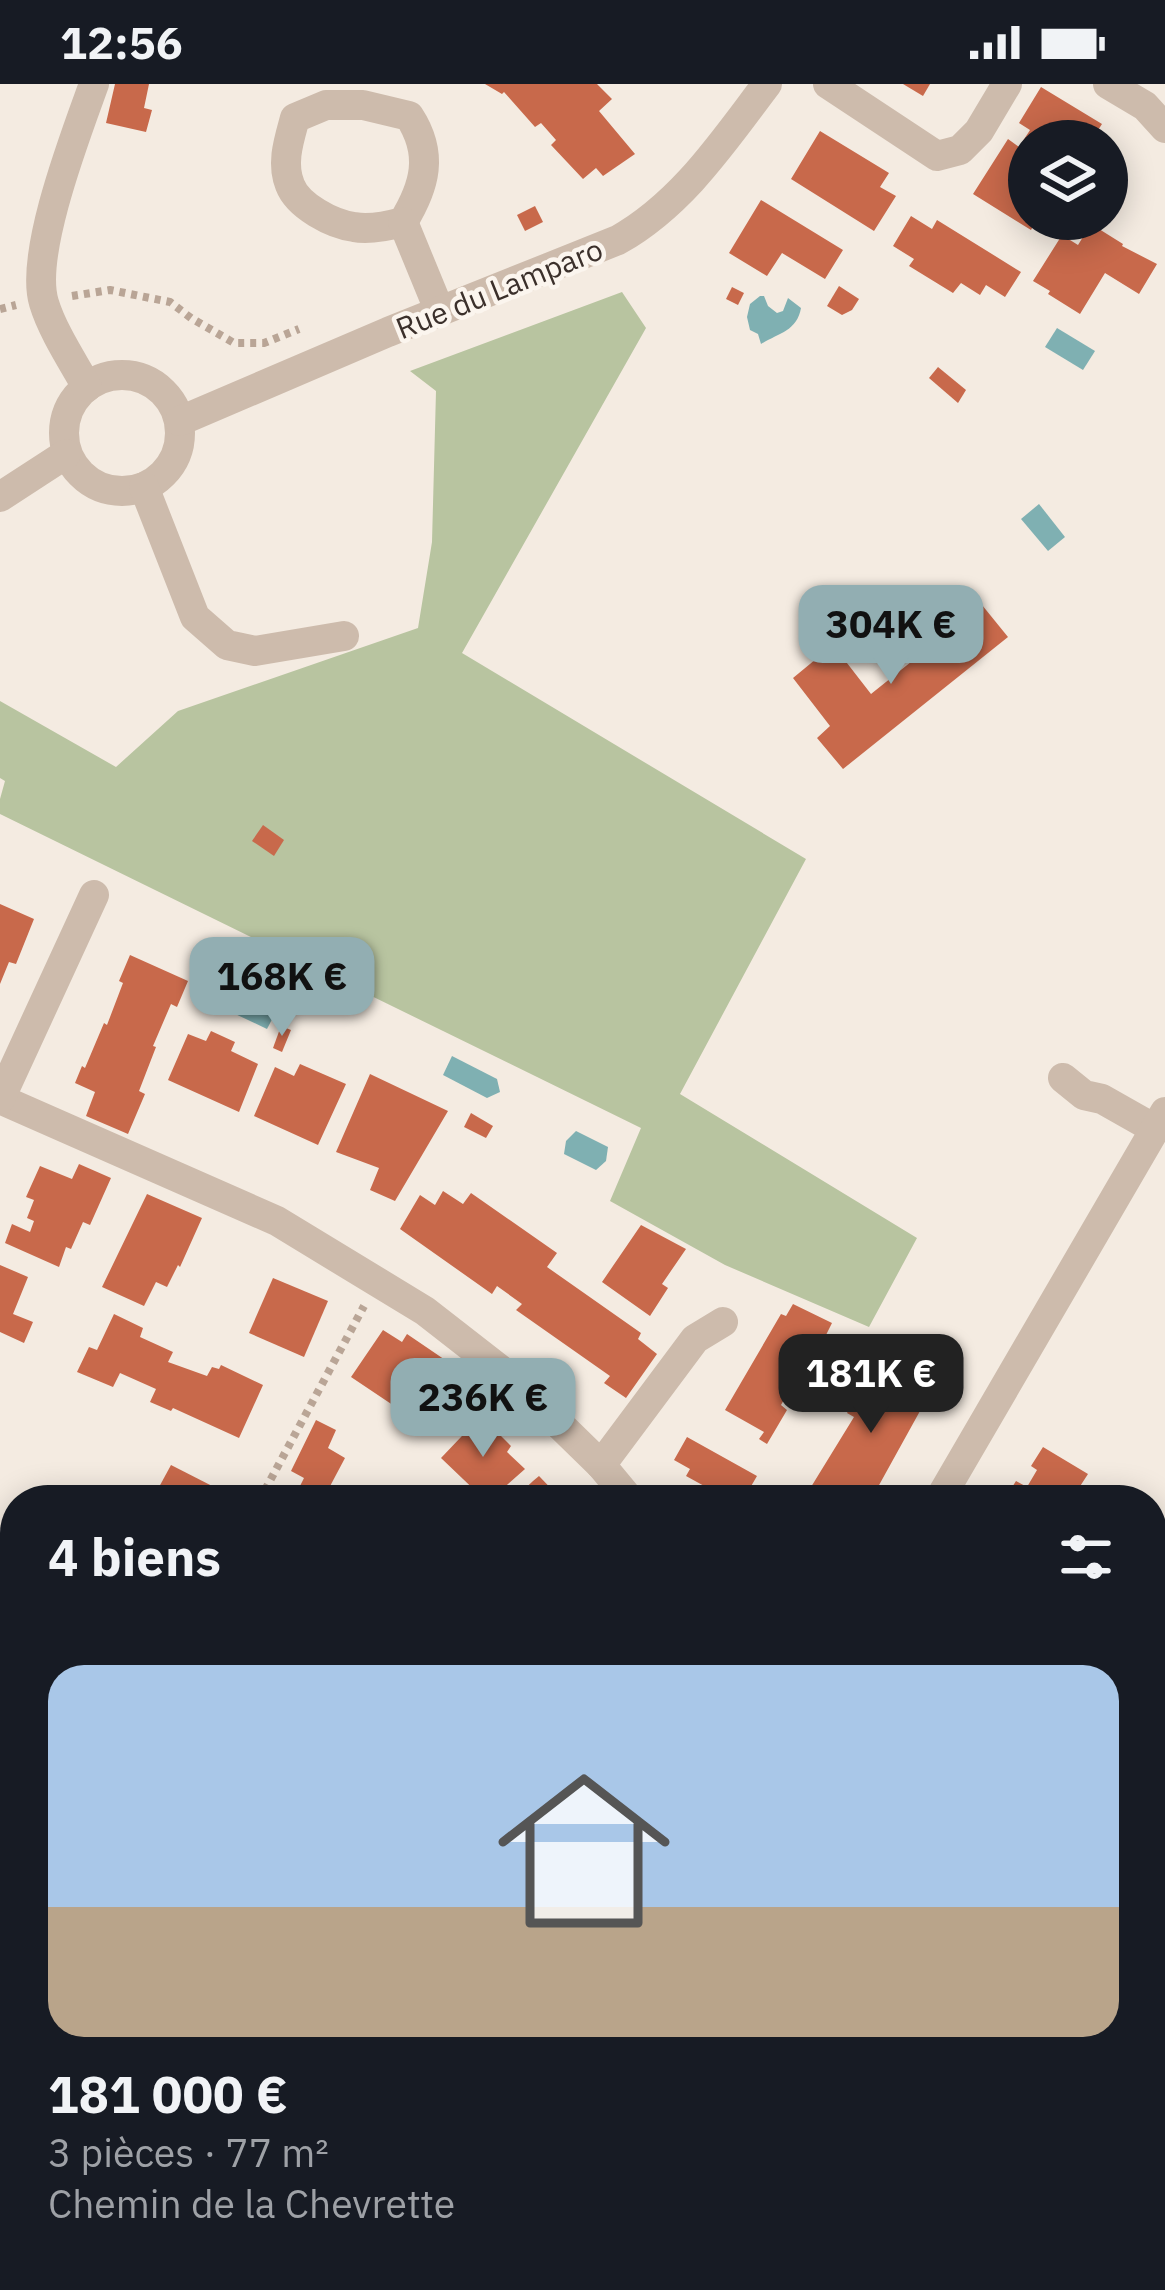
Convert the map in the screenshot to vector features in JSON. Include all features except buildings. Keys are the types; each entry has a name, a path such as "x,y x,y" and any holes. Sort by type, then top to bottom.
{"street":[{"path":"87,387 42,301 42,248 94,84"},
{"name":"Rue du Lamparo","path":"180,421 647,224 686,186 766,84"},
{"path":"828,84 938,155 960,150 979,131 1007,84"},
{"path":"1108,84 1145,106 1165,128"},
{"path":"326,105 363,105 409,116 422,136 424,173 403,222 354,227 314,212 290,188 285,152 295,118 326,105"},
{"path":"403,222 440,312"},
{"path":"133,375 151,382 166,395 180,421 180,444 172,463 159,479 133,491 113,492 93,485 66,454 67,412 77,394 99,378 133,375"},
{"path":"0,497 66,454"},
{"path":"144,487 195,617 227,645 255,651 344,636"},
{"path":"94,895 0,1099 277,1221 378,1281 517,1382 618,1485"},
{"path":"948,1485 1160,1121 1084,1095 1063,1078"},
{"path":"601,1465 695,1339 723,1322"}],"path":[{"path":"268,1485 378,1281"}],"green space":[{"path":"622,292 646,328 462,653 806,859 680,1094 917,1238 869,1327 725,1265 610,1201 641,1128 0,814 5,781 0,778 0,701 116,767 178,711 418,628 432,542 436,391 410,371"}],"water":[{"path":"760,296 777,313 783,311 788,298 801,308 791,327 761,344 747,317 750,304"},
{"path":"1057,328 1095,351 1083,370 1045,347"},
{"path":"1039,504 1065,537 1048,551 1021,519"},
{"path":"242,990 278,1008 267,1029 231,1012"},
{"path":"452,1056 497,1079 500,1092 487,1098 443,1075"},
{"path":"576,1131 608,1147 606,1161 596,1170 564,1154 566,1141"}]}
